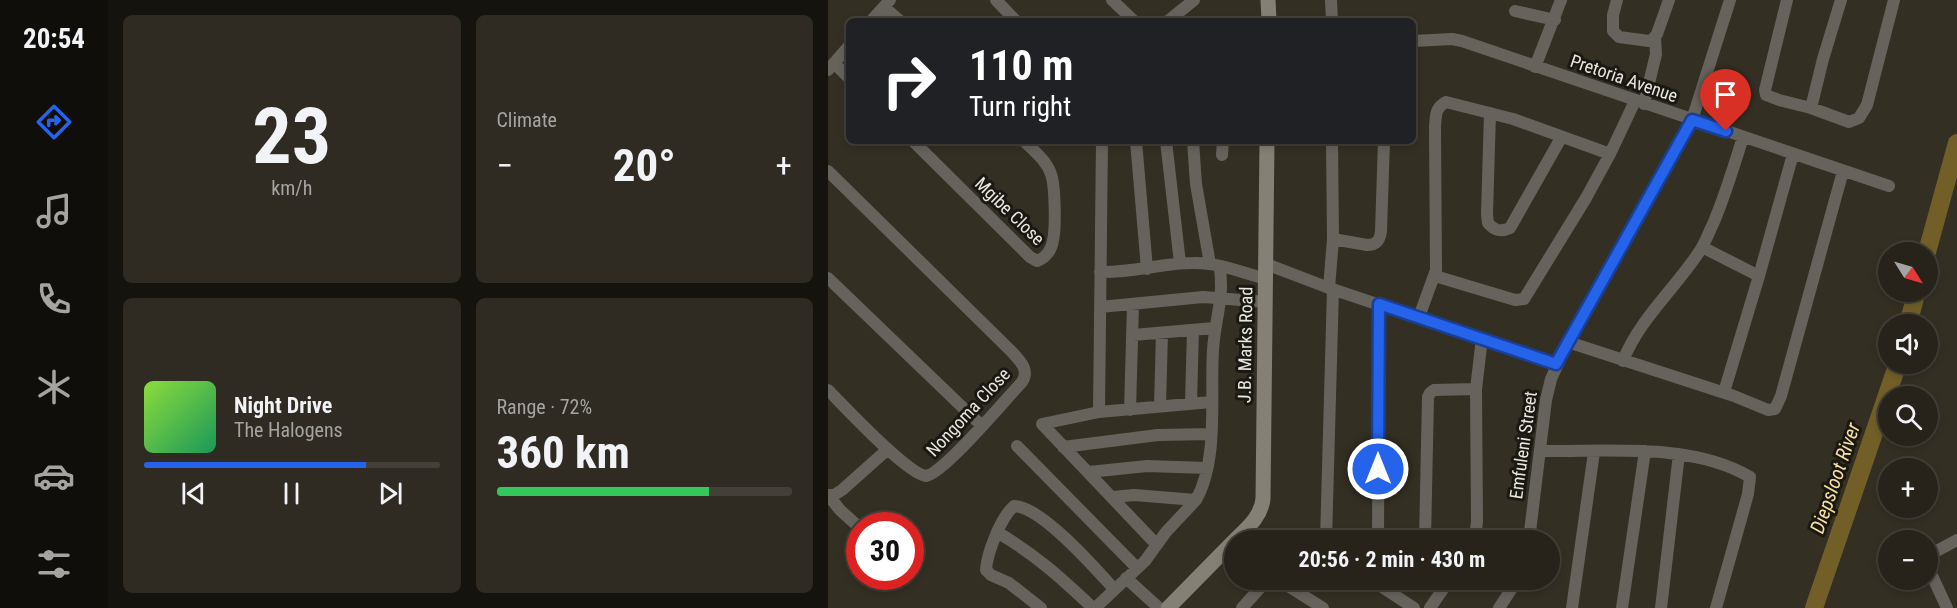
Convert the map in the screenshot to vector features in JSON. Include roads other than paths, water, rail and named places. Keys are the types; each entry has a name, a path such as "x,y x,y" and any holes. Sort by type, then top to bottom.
{"street":[{"path":"996,0 1013,18"},
{"path":"1112,0 1131,18"},
{"path":"1172,18 1194,0"},
{"path":"1268,0 1269,18"},
{"path":"1331,0 1332,18"},
{"path":"1535,67 1561,0"},
{"path":"1617,0 1612,28 1615,35 1649,41 1655,38"},
{"path":"1435,276 1515,300 1524,299 1586,198 1640,102 1656,54 1655,38 1669,0"},
{"name":"Emfuleni Street","path":"1530,530 1548,390 1556,364 1692,120 1730,0"},
{"path":"1787,0 1765,93 1770,97 1811,108 1849,122 1859,118 1867,105 1894,0"},
{"path":"1811,108 1822,59 1841,0"},
{"path":"874,18 887,3 898,18"},
{"path":"1515,11 1555,20"},
{"name":"Pretoria Avenue","path":"1416,41 1452,39 1462,41 1889,186"},
{"path":"846,50 831,67 846,76"},
{"path":"1419,317 1435,276 1436,111 1439,106 1446,102 1513,119 1610,154"},
{"path":"1490,113 1487,214 1488,223 1497,230 1503,231 1510,228 1561,138"},
{"path":"1623,361 1629,346 1702,247 1729,181 1743,137"},
{"name":"Mgibe Close","path":"916,144 1032,259 1037,261 1047,254 1053,241 1053,182 1047,165 1027,144"},
{"path":"1099,412 1102,144"},
{"path":"1136,144 1147,269"},
{"path":"1166,144 1180,264"},
{"path":"997,532 1046,564 1094,608 1137,568 1196,500 1207,468 1211,434 1214,328 1221,297 1196,184 1193,144"},
{"path":"1222,155 1223,144"},
{"name":"J.B. Marks Road","path":"1246,530 1262,508 1263,499 1267,144"},
{"path":"1326,530 1332,144"},
{"path":"1332,239 1367,245 1378,241 1381,231 1384,144"},
{"path":"1724,392 1793,154"},
{"name":"Nongoma Close","path":"828,171 1012,352 1026,370 1022,382 939,470 930,476 921,476 888,449 828,390"},
{"path":"1568,342 1724,392 1768,410 1775,409 1843,171"},
{"path":"1702,247 1759,276"},
{"path":"1100,272 1180,264 1266,272 1331,288 1556,364"},
{"path":"828,278 982,426"},
{"path":"1100,307 1203,297 1266,302"},
{"path":"1378,530 1379,304"},
{"path":"1130,410 1133,305"},
{"path":"1133,335 1214,328"},
{"path":"1191,403 1193,330"},
{"path":"1160,406 1162,333"},
{"path":"1477,530 1476,389 1482,338"},
{"path":"1425,530 1428,397 1434,390 1476,389"},
{"path":"1156,544 1042,424 1099,412 1211,402"},
{"path":"1063,447 1158,435 1211,434"},
{"path":"1017,446 1137,568"},
{"path":"829,495 842,490 888,449"},
{"path":"1540,451 1645,451 1679,454 1719,463 1750,477 1748,494 1716,608"},
{"path":"1622,608 1645,451"},
{"path":"1572,608 1594,452"},
{"path":"1661,608 1679,454"},
{"path":"1089,472 1148,466 1207,468"},
{"path":"829,495 846,515"},
{"path":"1113,497 1134,495 1196,500"},
{"path":"1041,608 1009,583 988,572 986,566 997,532 1014,506 1024,508 1066,538 1114,589"},
{"path":"1938,550 1957,540"},
{"name":"J.B. Marks Road","path":"1168,608 1224,551"},
{"path":"1126,578 1159,608"},
{"path":"1938,589 1947,608"},
{"path":"1242,608 1258,590"},
{"path":"1294,590 1323,608"},
{"path":"1388,590 1414,608"},
{"path":"1430,608 1442,590"},
{"path":"1499,608 1511,590"}],"waterway":[{"name":"Diepsloot River","path":"1930,242 1957,143"},
{"name":"Diepsloot River","path":"1911,314 1914,302"},
{"name":"Diepsloot River","path":"1814,608 1894,374"}]}
